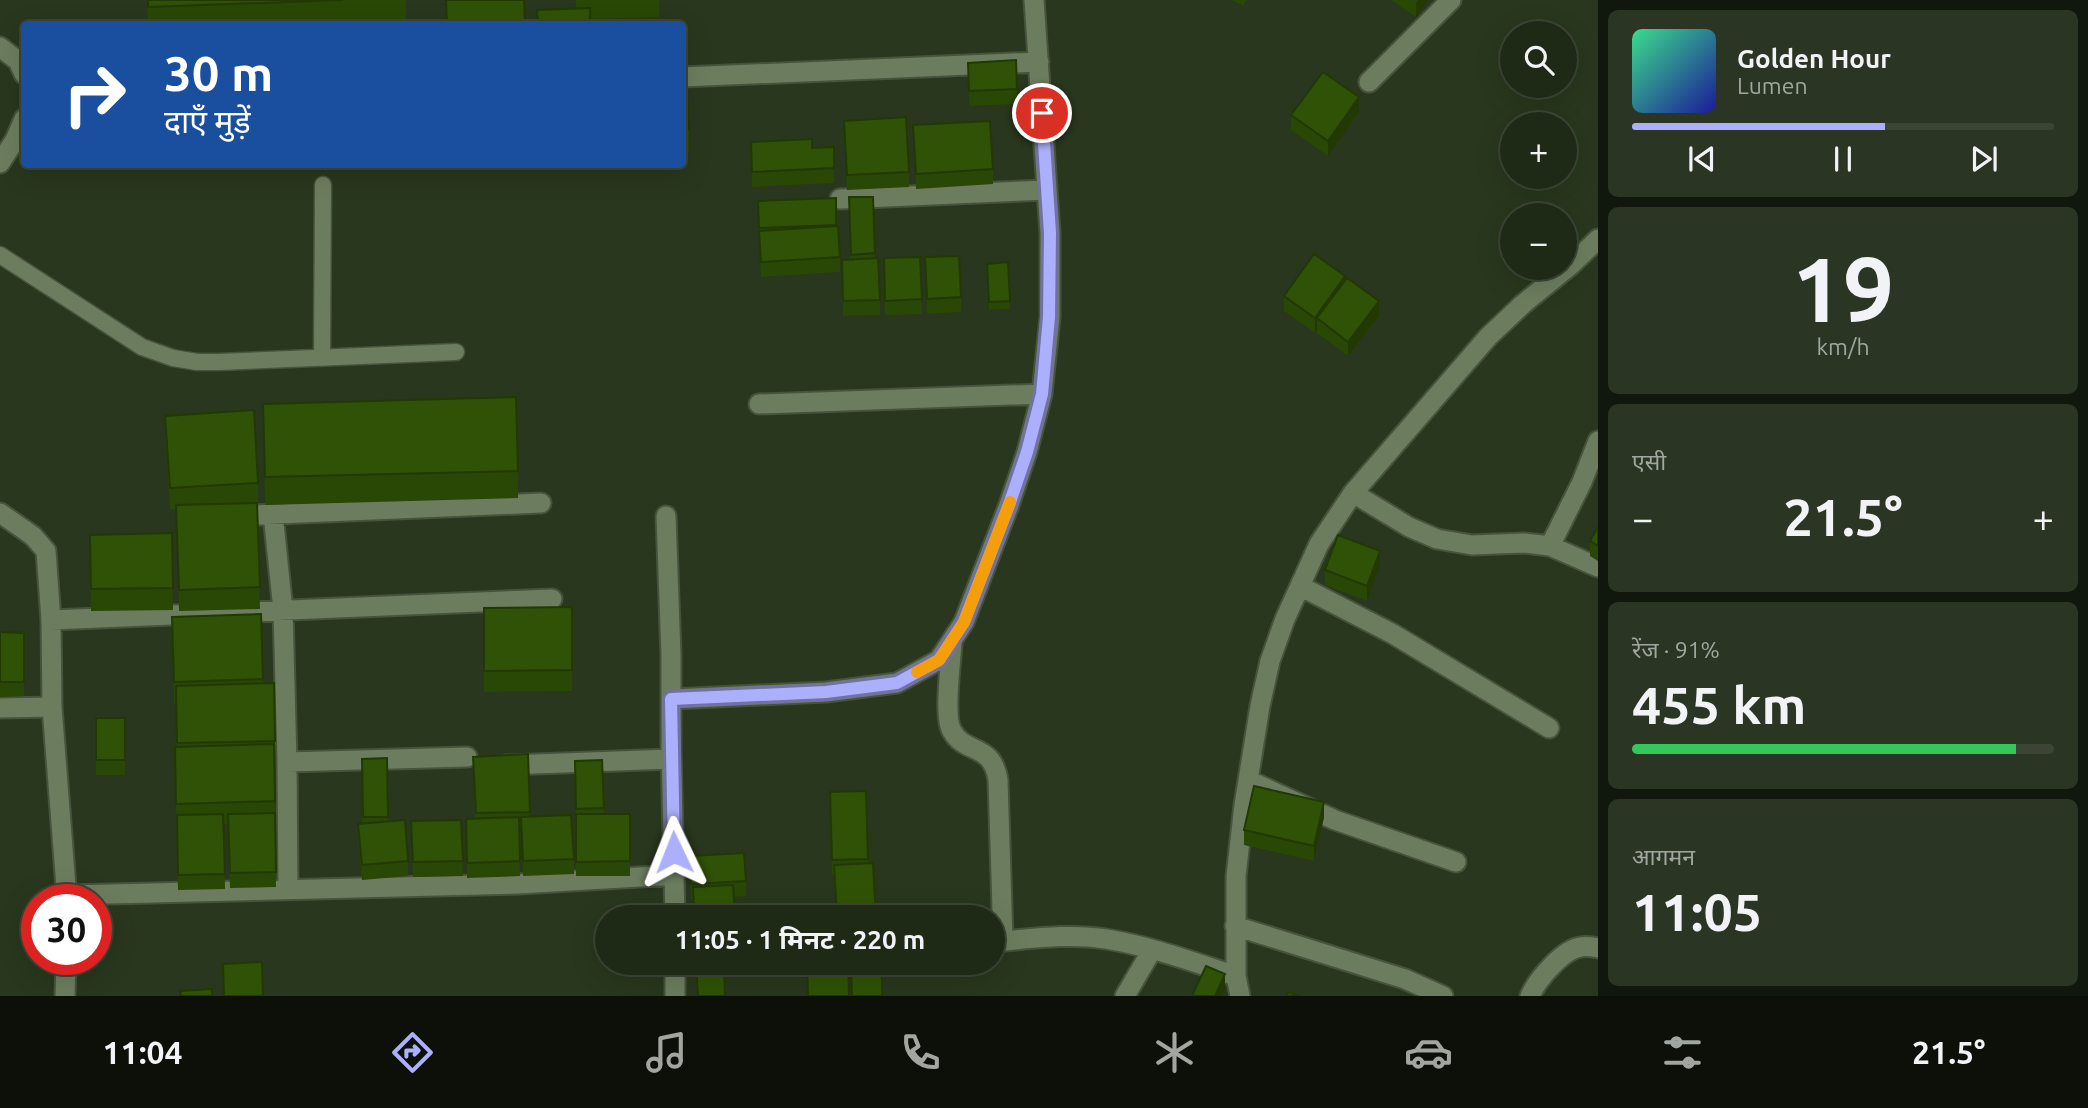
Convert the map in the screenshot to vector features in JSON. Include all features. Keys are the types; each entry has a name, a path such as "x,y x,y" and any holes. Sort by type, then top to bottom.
{"street":[{"path":"671,699 826,692 897,683 939,660 964,622 1009,505 1027,452 1042,394 1049,317 1050,233 1034,0"},
{"path":"1369,82 1451,0"},
{"path":"0,47 18,61 21,68"},
{"path":"686,78 1039,62"},
{"path":"0,163 21,126"},
{"path":"840,199 1047,190"},
{"path":"1240,996 1236,976 1236,876 1260,706 1270,661 1319,544 1353,493 1488,337 1598,239"},
{"path":"759,404 1042,394"},
{"path":"1550,546 1573,503 1598,441"},
{"path":"1353,493 1409,527 1437,539 1472,545 1524,543 1550,546 1598,567"},
{"path":"218,516 541,503"},
{"path":"0,513 33,536 46,551 51,620 52,707 66,884"},
{"path":"273,514 282,610 288,890"},
{"path":"666,516 675,905"},
{"path":"1300,586 1393,634 1549,728"},
{"path":"51,620 552,599"},
{"path":"952,640 948,718 952,732 987,755 996,765 998,905"},
{"path":"0,708 52,707"},
{"path":"287,762 467,757"},
{"path":"507,765 671,759"},
{"path":"1248,780 1335,820 1456,862"},
{"path":"112,896 518,884 674,875"},
{"path":"1235,926 1405,979 1443,996"},
{"path":"1005,940 1053,936 1104,939 1152,950 1236,976"},
{"path":"1530,996 1548,970 1568,952 1580,947 1598,947"},
{"path":"1125,996 1152,950"},
{"path":"65,996 66,975"},
{"path":"675,975 675,996"}],"lane":[{"path":"322,358 323,185"},
{"path":"0,255 142,347 173,358 219,362 456,352"}],"building":[{"path":"148,0 343,0 148,7"},
{"path":"446,0 524,0 525,21 447,21"},
{"path":"590,8 590,21 538,21 537,10"},
{"path":"1016,60 1017,89 969,91 968,63"},
{"path":"1323,72 1359,97 1328,141 1291,115"},
{"path":"686,81 689,129 686,129"},
{"path":"906,117 909,172 847,175 844,121"},
{"path":"990,121 993,169 916,174 913,125"},
{"path":"812,139 812,148 834,147 834,168 752,172 751,142"},
{"path":"849,197 873,197 875,253 851,255"},
{"path":"836,198 836,225 759,228 758,201"},
{"path":"838,226 840,257 761,262 759,231"},
{"path":"1314,254 1345,276 1315,318 1284,296"},
{"path":"959,256 961,297 927,299 925,257"},
{"path":"920,257 922,299 885,301 884,258"},
{"path":"878,258 880,300 843,301 842,260"},
{"path":"1008,262 1010,301 989,302 987,264"},
{"path":"1347,278 1379,301 1348,342 1317,318"},
{"path":"516,397 518,471 265,477 263,404"},
{"path":"254,410 258,483 170,488 165,416"},
{"path":"257,503 260,587 179,590 176,505"},
{"path":"1598,527 1598,546 1590,541"},
{"path":"172,533 173,588 91,589 90,535"},
{"path":"1338,535 1380,551 1367,586 1325,570"},
{"path":"572,607 572,670 484,671 484,608"},
{"path":"261,614 263,679 174,682 172,617"},
{"path":"0,632 24,633 24,682 0,682"},
{"path":"274,683 275,741 177,743 176,686"},
{"path":"96,718 125,718 125,760 96,760"},
{"path":"274,744 275,801 176,804 175,747"},
{"path":"528,754 530,812 476,813 473,757"},
{"path":"387,758 388,817 363,817 362,759"},
{"path":"602,760 604,808 576,809 575,761"},
{"path":"1254,786 1324,802 1314,846 1244,830"},
{"path":"866,791 868,859 832,860 830,792"},
{"path":"275,813 276,872 230,873 228,814"},
{"path":"223,814 225,874 178,875 177,815"},
{"path":"576,814 630,814 630,861 576,862"},
{"path":"571,815 574,859 523,861 521,817"},
{"path":"519,817 520,861 467,863 466,819"},
{"path":"405,820 408,861 362,865 358,824"},
{"path":"461,820 463,861 413,862 411,821"},
{"path":"744,853 746,881 691,884 690,856"},
{"path":"873,863 875,905 836,905 834,865"},
{"path":"733,885 734,905 694,905 693,887"},
{"path":"262,962 263,996 224,996 223,964"},
{"path":"1206,966 1225,974 1215,996 1192,996"},
{"path":"697,975 724,975 725,996 698,996"},
{"path":"807,975 848,975 849,996 808,996"},
{"path":"851,975 882,975 882,996 852,996"},
{"path":"212,989 212,996 181,996 180,991"}],"slow traffic":[{"path":"917,672 939,660 964,622 1010,502"}],"route":[{"path":"674,852 671,699 826,692 897,683 939,660 964,622 1009,505 1027,452 1042,394 1049,317 1050,233 1042,113"}]}
